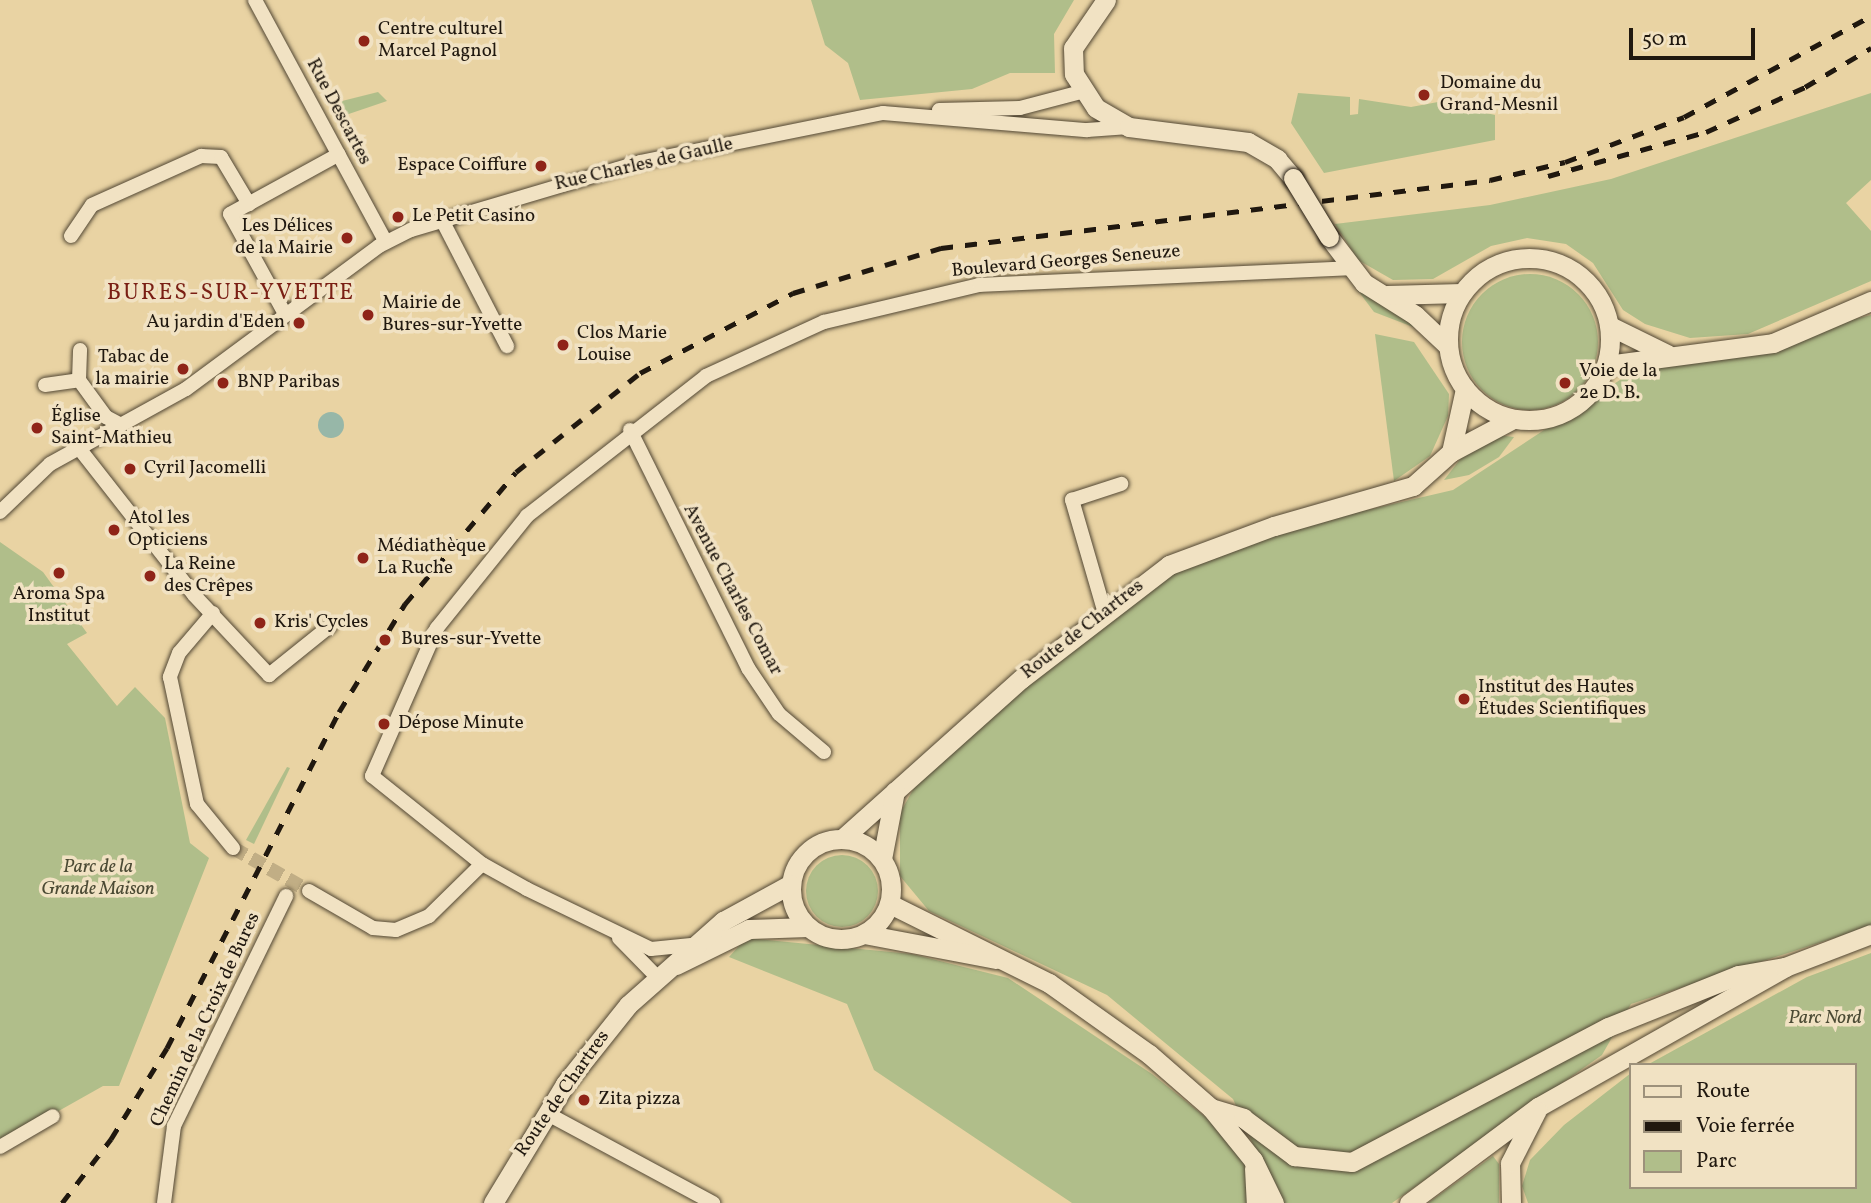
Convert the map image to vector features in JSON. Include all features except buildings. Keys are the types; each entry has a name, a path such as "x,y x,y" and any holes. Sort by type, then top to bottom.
{"main road":[{"path":"1081,92 1073,48 1105,0"},
{"name":"Rue Charles de Gaulle","path":"1081,92 1129,127 1248,142 1277,159 1293,178 1348,268 1387,295 1448,345"},
{"path":"1451,452 1465,389 1448,345 1462,293 1476,276 1515,258 1558,262 1593,287 1610,326 1607,365 1577,405 1555,416 1513,419 1465,389"},
{"path":"1387,295 1462,293"},
{"path":"1607,365 1667,354 1719,355 1773,343 1871,301"},
{"path":"1610,326 1667,354"},
{"name":"Route de Chartres","path":"844,838 1104,610 1169,565 1274,526 1413,486 1451,452 1513,419"},
{"path":"882,859 895,791"},
{"path":"864,934 890,904 891,880 882,859 865,844 844,838 808,851 791,884 794,907 808,927 840,939 864,934 968,959 1002,960"},
{"name":"Route de Chartres","path":"675,966 692,945 791,884"},
{"path":"890,904 1002,960 1084,1007 1211,1108 1254,1160 1273,1203"},
{"name":"Route de Chartres","path":"493,1203 546,1113 606,1030 658,978 675,966 749,929 808,927"},
{"path":"1409,1203 1538,1107 1785,967 1871,934"},
{"path":"1211,1108 1243,1118 1294,1156 1352,1162 1608,1027 1738,975 1785,967"},
{"path":"1511,1203 1510,1163 1538,1107"},
{"path":"1254,1160 1256,1203"}],"street":[{"name":"Rue Descartes","path":"255,0 339,154 382,244"},
{"name":"Rue Charles de Gaulle","path":"285,314 382,244 442,220 640,162 845,119 1020,108 1081,92"},
{"name":"Rue Charles de Gaulle","path":"917,114 1087,130 1129,127"},
{"path":"0,512 50,464 82,452 94,438 186,389 285,314 230,214 339,154"},
{"path":"71,236 92,205 201,156 221,157 249,204"},
{"path":"442,220 507,346"},
{"name":"Boulevard Georges Seneuze","path":"482,864 372,776 437,628 527,516 629,430 706,376 824,322 932,294 1054,279 1348,268"},
{"path":"80,350 79,380 106,417 121,425"},
{"path":"45,385 79,380"},
{"name":"Avenue Charles Comar","path":"629,430 748,668 779,714 824,752"},
{"path":"82,452 212,613 270,675 330,626"},
{"path":"1104,610 1072,500 1121,484"},
{"path":"212,613 179,653 170,677 197,804 233,848"},
{"path":"309,891 373,928 396,930 429,916 482,864 615,934 664,951 692,945"},
{"name":"Chemin de la Croix de Bures","path":"164,1203 174,1126 286,897"},
{"path":"615,934 658,978"},
{"path":"546,1113 713,1203"},
{"path":"0,1147 53,1116"}],"green space":[{"path":"811,0 1074,0 1054,34 1055,73 1010,73 972,89 860,100 848,63 825,45"},
{"path":"378,92 387,101 337,118 334,103"},
{"path":"1298,93 1350,97 1350,115 1358,114 1359,99 1411,107 1438,102 1495,115 1495,140 1324,173 1291,123"},
{"path":"1871,93 1871,180 1846,203 1871,231 1871,281 1748,334 1690,338 1645,324 1623,310 1593,263 1566,244 1527,238 1491,246 1433,279 1393,280 1358,260 1335,224 1490,205 1611,179"},
{"path":"1530,274 1556,279 1578,294 1593,316 1598,342 1593,368 1578,390 1556,405 1530,410 1504,405 1482,390 1467,368 1462,342 1467,316 1482,294 1504,279"},
{"path":"1353,284 1421,330 1374,312"},
{"name":"Institut des Hautes Études Scientifiques","path":"1871,315 1871,926 1631,1004 1602,1055 1392,1203 1279,1203 1233,1099 1107,995 929,911 900,876 900,813 918,781 1103,620 1176,571 1281,530 1453,490 1629,374"},
{"path":"1375,334 1414,342 1449,394 1448,416 1430,456 1394,481"},
{"path":"1497,435 1514,437 1499,457 1469,475 1444,480 1465,453"},
{"name":"Parc de la Grande Maison","path":"0,542 43,572 87,633 67,644 117,706 135,687 165,718 190,843 209,858 119,1086 103,1086 0,1144"},
{"path":"287,767 290,768 254,844 246,840"},
{"path":"842,855 862,861 872,871 878,891 872,911 862,921 842,927 822,921 812,911 806,891 812,871 822,861"},
{"path":"746,938 912,954 1008,978 1152,1074 1244,1148 1261,1203 1072,1203 874,1070 847,1004 729,957"},
{"name":"Parc Nord","path":"1871,953 1871,1203 1528,1203 1522,1186 1530,1160 1564,1125 1630,1074 1630,1189 1857,1189 1857,1063 1651,1063 1807,977"},
{"path":"1493,1156 1499,1164 1499,1203 1428,1203"}],"shaded area":[{"path":"331,412 340,416 344,425 340,434 331,438 322,434 318,425 322,416"}],"tunnel":[{"path":"233,848 309,891"}],"railway":[{"path":"62,1203 111,1139 167,1048 339,712 405,604 516,472 640,373 793,293 941,248 1490,180 1565,162 1684,117 1871,16"},
{"path":"1548,176 1706,132 1805,87 1871,48"}],"place":[{"name":"Centre culturel Marcel Pagnol","path":"364,41"},
{"name":"Domaine du Grand-Mesnil","path":"1424,95"},
{"name":"Espace Coiffure","path":"541,166"},
{"name":"Le Petit Casino","path":"398,217"},
{"name":"Les Délices de la Mairie","path":"347,238"},
{"name":"Mairie de Bures-sur-Yvette","path":"368,315"},
{"name":"Au jardin d'Eden","path":"299,323"},
{"name":"Clos Marie Louise","path":"563,345"},
{"name":"Tabac de la mairie","path":"183,369"},
{"name":"BNP Paribas","path":"223,383"},
{"name":"Voie de la 2e D. B.","path":"1565,383"},
{"name":"Église Saint-Mathieu","path":"37,428"},
{"name":"Cyril Jacomelli","path":"130,469"},
{"name":"Atol les Opticiens","path":"114,530"},
{"name":"Médiathèque La Ruche","path":"363,558"},
{"name":"Aroma Spa Institut","path":"59,573"},
{"name":"La Reine des Crêpes","path":"150,576"},
{"name":"Kris' Cycles","path":"260,623"},
{"name":"Bures-sur-Yvette","path":"385,640"},
{"name":"Institut des Hautes Études Scientifiques","path":"1464,699"},
{"name":"Dépose Minute","path":"384,724"},
{"name":"Zita pizza","path":"584,1100"}],"district":[{"name":"BURES-SUR-YVETTE","path":"231,293"}]}
